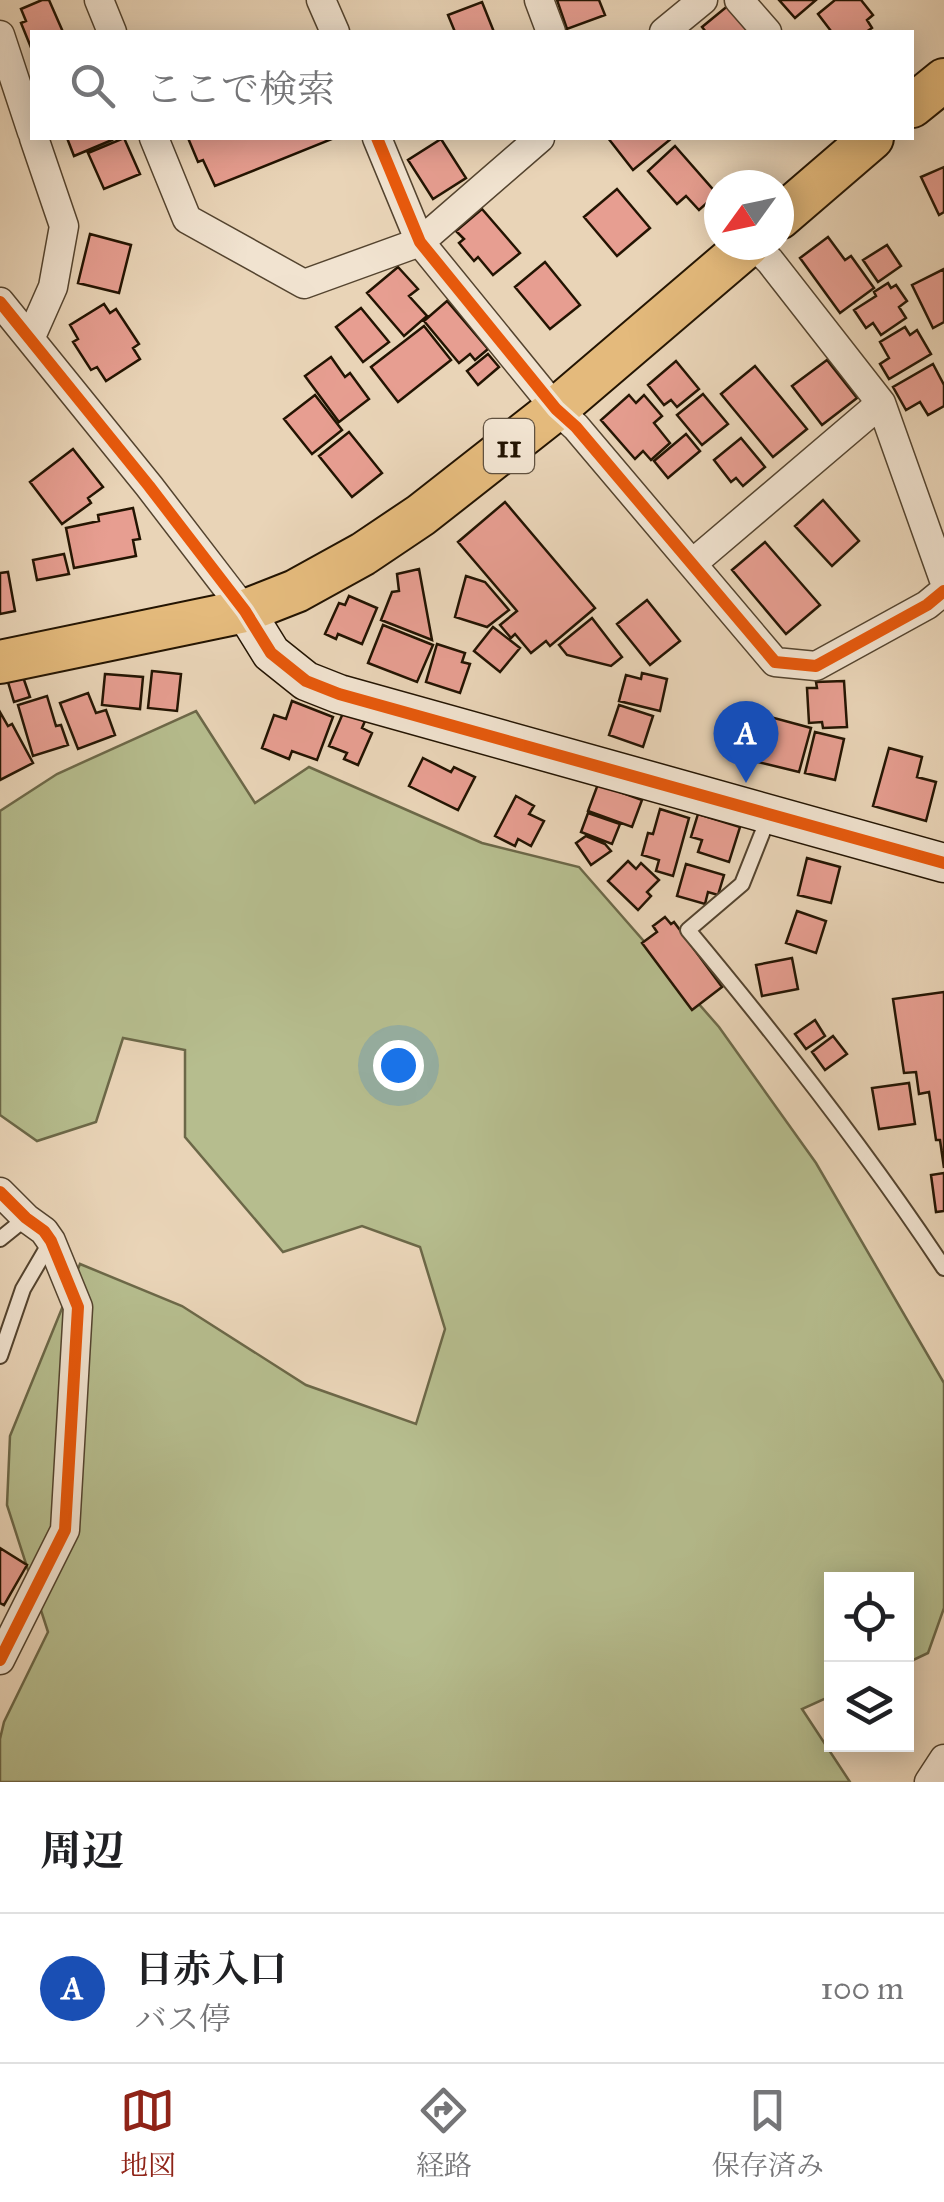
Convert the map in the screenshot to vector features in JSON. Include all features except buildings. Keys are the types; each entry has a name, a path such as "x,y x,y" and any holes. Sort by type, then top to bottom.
{"main road":[{"path":"914,104 944,80"},
{"path":"794,204 865,140"},
{"name":"11","path":"0,662 245,612 296,591 363,554 421,515 556,409 733,260"}],"street":[{"path":"99,0 111,30"},
{"path":"322,0 334,30"},
{"path":"539,0 550,30"},
{"path":"666,30 703,0"},
{"path":"739,0 765,30"},
{"path":"0,35 30,123"},
{"path":"30,339 53,287 64,226 36,140"},
{"path":"155,140 187,218 304,284 420,242 538,140"},
{"path":"378,140 420,242 556,409 694,563 775,662 816,666 927,605 944,591"},
{"path":"770,260 880,403 944,580"},
{"path":"0,302 149,486 272,653 306,680 339,694 944,863"},
{"path":"694,563 880,403"},
{"path":"0,1192 51,1241 78,1307 66,1530 0,1660"},
{"path":"929,1782 944,1760"}],"lane":[{"path":"770,814 742,884 688,930 770,1028 944,1268"},
{"path":"0,1238 26,1218"},
{"path":"0,1356 24,1289 51,1241"}],"green space":[{"path":"196,711 255,803 309,767 482,843 579,867 719,1027 816,1163 944,1383 944,1608 928,1653 914,1660 914,1572 824,1572 824,1699 802,1709 824,1742 824,1752 830,1752 850,1782 0,1782 4,1722 48,1632 7,1505 10,1436 80,1264 182,1306 306,1385 416,1424 445,1329 420,1247 362,1226 283,1252 185,1137 185,1050 123,1038 96,1122 37,1141 0,1115 0,811 57,774"}],"cycle path":[{"path":"378,140 420,242 556,409 576,427 775,662 816,666 927,605 944,591"},
{"path":"0,302 149,486 245,611 271,653 306,681 339,694 944,863"},
{"path":"0,1192 51,1241 78,1307 65,1530 0,1660"}],"place":[{"name":"日赤入口","path":"746,783"}]}
